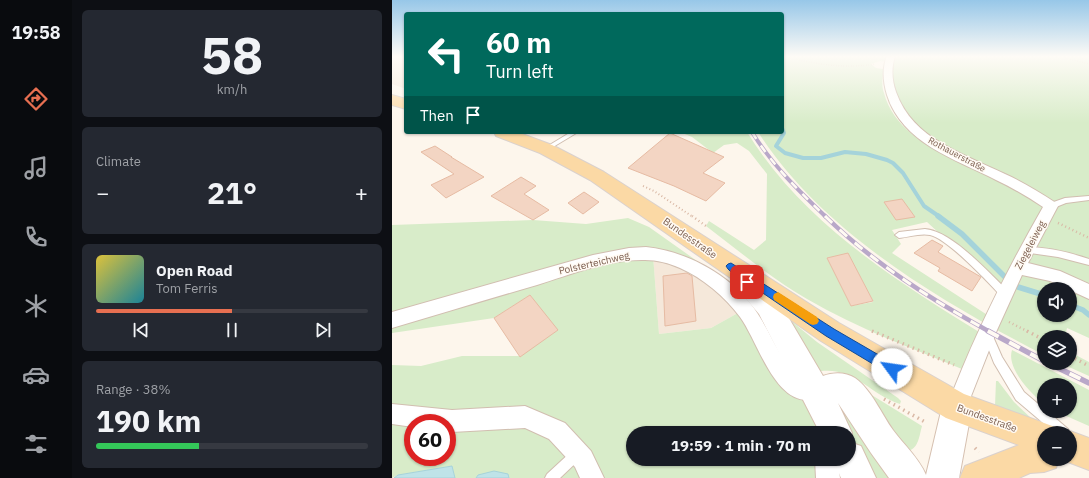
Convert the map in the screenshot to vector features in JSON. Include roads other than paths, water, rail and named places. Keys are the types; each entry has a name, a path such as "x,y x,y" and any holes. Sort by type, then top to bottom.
{"main road":[{"path":"392,100 404,103"},
{"name":"Bundesstraße","path":"507,134 546,149 572,162 626,194 830,332 957,407 1037,436"},
{"path":"731,266 755,290 768,306 832,426"},
{"path":"817,395 829,388 840,387 848,390 862,408 882,442 910,478"},
{"path":"942,478 957,407"},
{"path":"1077,450 1089,454"},
{"path":"977,478 1030,457 1037,456"},
{"path":"1077,457 1089,460"},
{"path":"853,466 859,478"}],"street":[{"name":"Rothauerstraße","path":"888,78 894,101 906,122 914,129 945,150 1018,185 1048,211"},
{"name":"Ziegeleiweg","path":"957,407 969,372 990,321 1026,250 1048,211"},
{"name":"Polsterteichweg","path":"392,320 578,265 630,254 660,255 687,264 707,276 734,296 754,322 783,375 798,389 817,395"},
{"path":"1017,268 1030,269 1068,280 1089,292"},
{"path":"817,395 820,426"},
{"path":"392,414 452,421 525,418 558,431 583,459 592,478"},
{"path":"827,466 828,478"}],"lane":[{"path":"546,149 572,134"},
{"path":"1048,211 1065,201 1089,198"},
{"path":"899,235 926,232 934,233 950,244 1005,294"},
{"path":"1026,250 1056,252 1089,262"},
{"path":"990,321 998,360 1020,396 1056,426"},
{"path":"1077,441 1089,447"},
{"path":"551,478 578,453"}],"water":[{"path":"452,466 455,478 394,478 398,475"},
{"path":"494,471 508,474 509,478 476,478 478,475"}],"waterway":[{"path":"783,134 776,146 785,153 803,158 821,158 845,152 866,154 893,163 903,173 924,206 940,217"},
{"path":"938,216 962,234 1005,277"},
{"path":"1018,287 1037,293"},
{"path":"1077,308 1089,315"}],"railway":[{"path":"753,134 777,167 825,216"},
{"path":"825,216 843,233 904,280 946,307 990,332"},
{"path":"988,331 1037,357"},
{"path":"1062,370 1089,383"}]}
